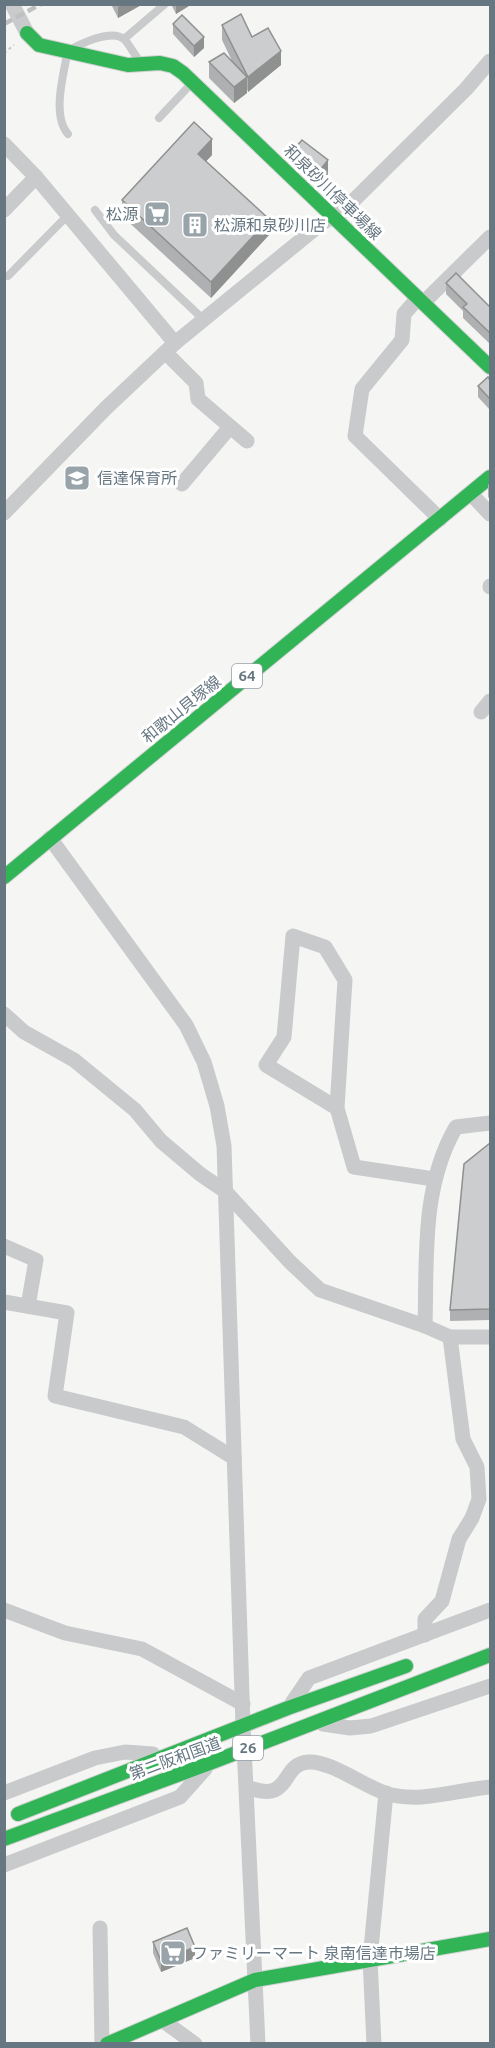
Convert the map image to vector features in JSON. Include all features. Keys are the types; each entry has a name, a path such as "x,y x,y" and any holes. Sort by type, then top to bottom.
{"main road":[{"name":"和泉砂川停車場線","path":"27,33 39,45 128,64 160,63 173,66 194,82 490,367"},
{"name":"和歌山貝塚線","path":"4,877 490,477"},
{"name":"第二阪和国道","path":"4,1839 210,1763 490,1655"},
{"name":"第二阪和国道","path":"4,1819 243,1725 416,1663"},
{"path":"109,2043 255,1980 490,1939"}],"street":[{"path":"12,4 27,33"},
{"path":"4,513 106,408 170,348 322,223 343,211 458,97 490,61"},
{"path":"4,144 36,177 68,216 170,348 196,383 198,399 247,441"},
{"path":"4,210 36,177"},
{"path":"440,519 355,436 362,389 402,340 405,314 490,237"},
{"path":"182,484 230,427"},
{"path":"471,494 490,514"},
{"path":"50,837 186,1025 204,1062 218,1106 224,1146 243,1725 246,1749 258,2043"},
{"path":"337,1108 266,1065 284,1037 293,936 325,947 345,980 337,1108 354,1167 434,1179"},
{"path":"4,1014 24,1032 83,1067 135,1110 161,1141 200,1174 225,1191 290,1262 320,1290 425,1326 450,1337 490,1337"},
{"path":"425,1326 428,1227 434,1179 448,1141 456,1127 490,1122"},
{"path":"4,1246 36,1260 28,1306"},
{"path":"4,1302 67,1313 55,1396 184,1427 234,1458"},
{"path":"425,1635 425,1619 442,1601 459,1539 479,1499 477,1467 463,1439 450,1337"},
{"path":"4,1610 65,1633 142,1649 243,1704"},
{"path":"288,1708 309,1678 490,1610"},
{"path":"315,1723 350,1728 371,1726 490,1686"},
{"path":"4,1793 95,1758 125,1752 165,1755"},
{"path":"247,1786 260,1792 269,1792 279,1788 296,1767 305,1762 319,1762 386,1793 412,1798 490,1791"},
{"path":"4,1865 180,1797 210,1763"},
{"path":"374,2043 370,1959 386,1793"},
{"path":"100,1928 109,2043"},
{"path":"162,2020 195,2043"}],"lane":[{"path":"124,39 165,4"},
{"path":"68,134 64,129 59,99 68,51 86,41 116,35 124,39 141,64"},
{"path":"159,118 194,82"},
{"path":"95,210 114,235 204,319"},
{"path":"8,276 68,216"}],"building":[{"path":"241,14 252,37 268,28 281,51 248,77 222,25"},
{"path":"182,15 204,37 194,46 173,24"},
{"path":"224,53 247,77 234,87 209,62"},
{"name":"松源和泉砂川店","path":"194,122 212,139 198,154 269,219 211,282 122,200"},
{"path":"302,140 328,160 320,170 296,147"},
{"path":"456,273 490,307 490,333 463,307 467,304 446,283"},
{"path":"488,377 490,380 490,399 478,386"},
{"path":"490,1143 490,1309 450,1310 464,1164"},
{"path":"187,1928 195,1947 161,1961 153,1942"}],"railway":[{"path":"4,24 41,4"}],"traffic: fast":[{"path":"27,33 39,45 128,65 160,63 173,66 183,73 490,367"},
{"path":"4,877 490,477"},
{"path":"4,1839 210,1763 490,1655"},
{"path":"18,1814 288,1708 406,1666"},
{"path":"107,2044 255,1980 490,1939"}],"place":[{"name":"松源","path":"157,214"},
{"name":"松源和泉砂川店","path":"195,225"},
{"name":"信達保育所","path":"77,478"},
{"name":"ファミリーマート 泉南信達市場店","path":"173,1953"}]}
